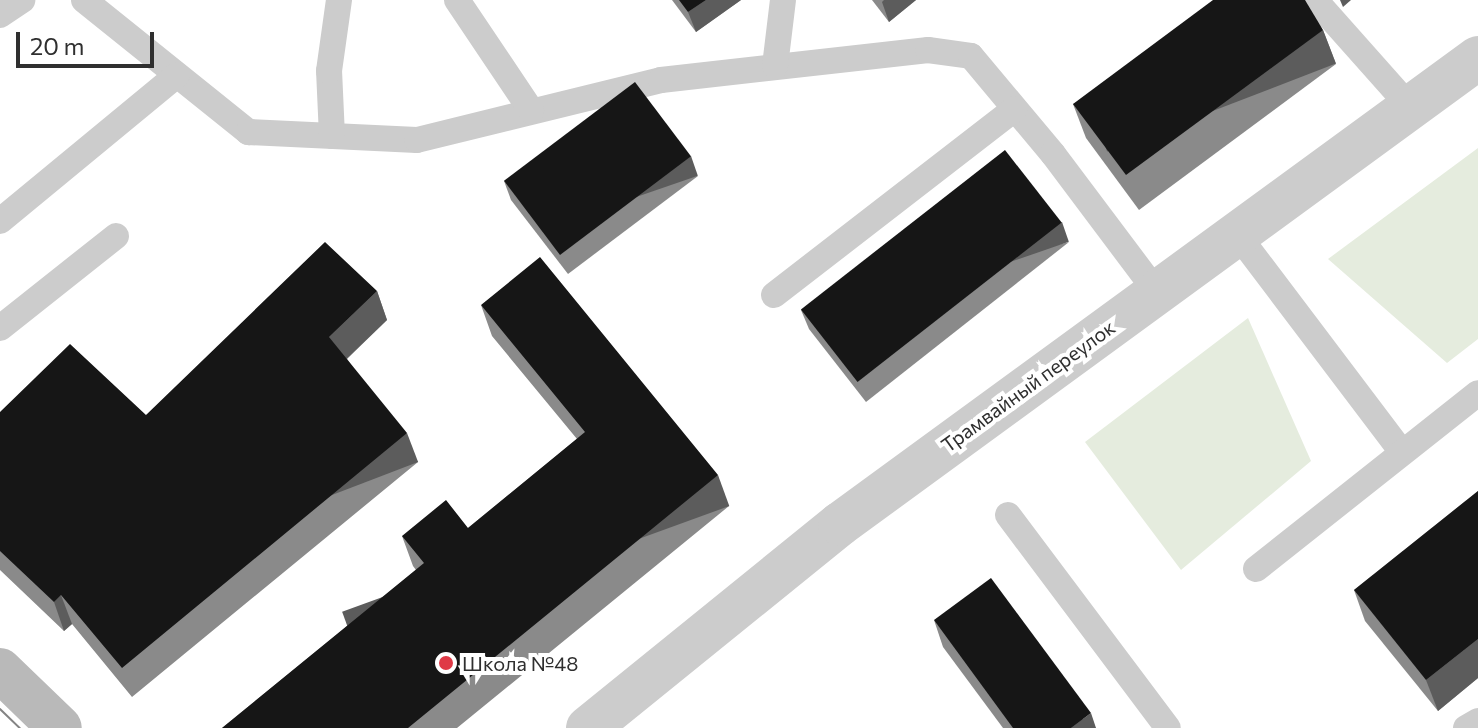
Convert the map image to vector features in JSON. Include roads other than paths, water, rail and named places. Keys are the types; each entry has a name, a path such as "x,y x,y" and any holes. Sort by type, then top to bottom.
{"main road":[{"path":"0,670 60,728"}],"street":[{"name":"Трамвайный переулок","path":"588,728 840,524 1478,58"}],"lane":[{"path":"0,15 22,0"},
{"path":"84,0 248,132 417,140 661,80 928,50 971,56 1156,291"},
{"path":"332,136 329,71 339,0"},
{"path":"457,0 531,110"},
{"path":"775,66 783,0"},
{"path":"1315,0 1410,107"},
{"path":"0,221 177,75"},
{"path":"774,295 1015,109"},
{"path":"1237,234 1402,452"},
{"path":"0,328 116,236"},
{"path":"1256,569 1478,393"},
{"path":"1008,515 1168,728"},
{"path":"1466,728 1478,721"}],"tram line":[{"path":"0,709 20,728"}],"place":[{"name":"Школа №48","path":"446,663"}]}
